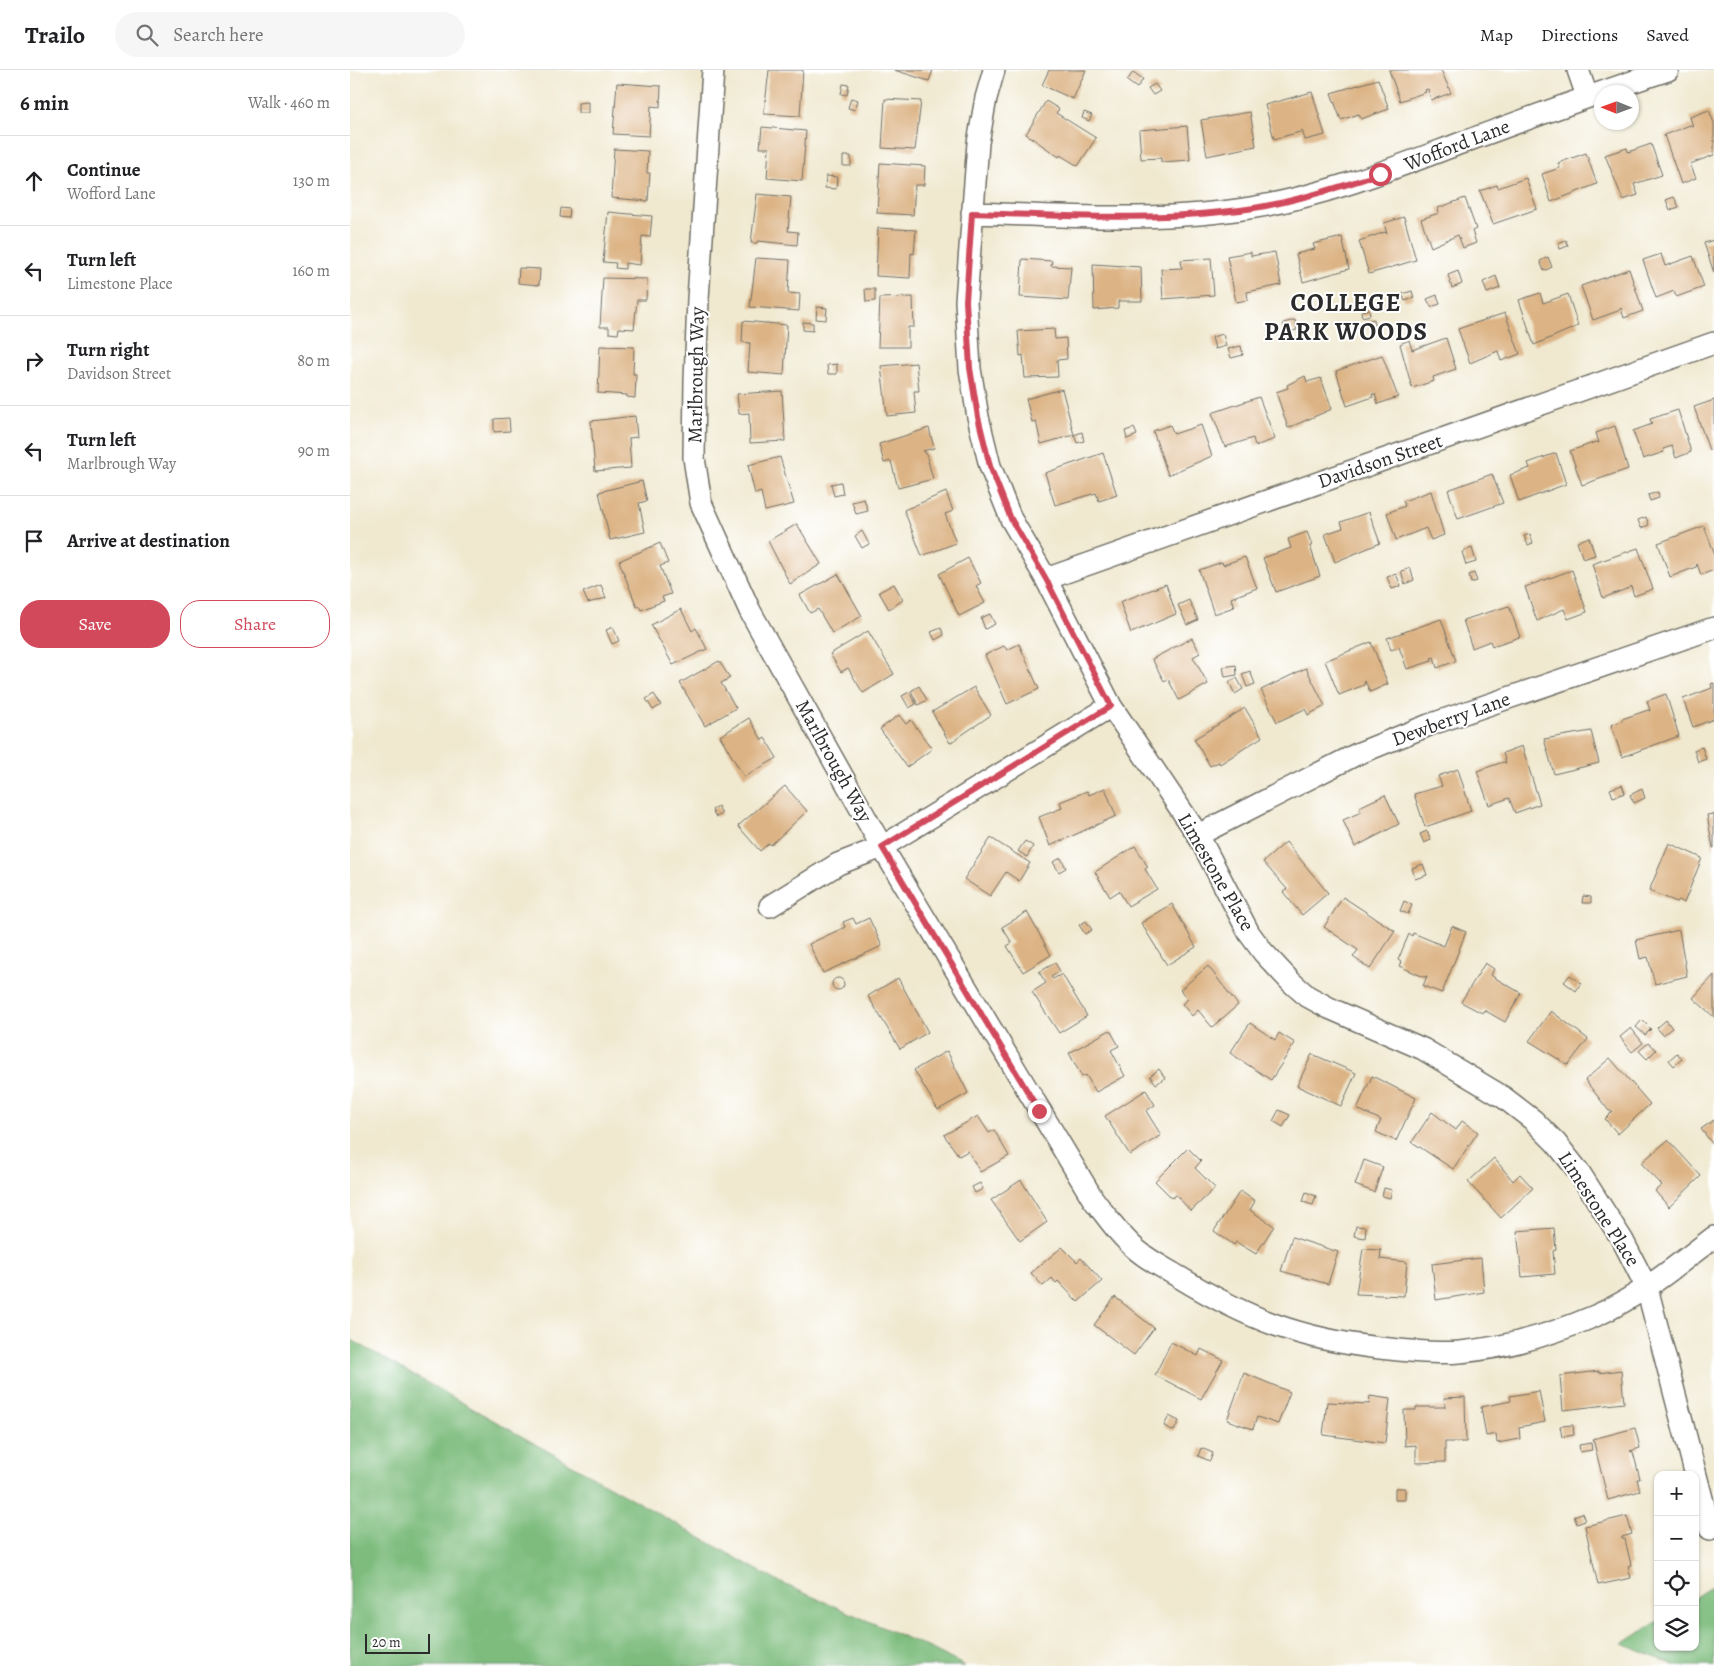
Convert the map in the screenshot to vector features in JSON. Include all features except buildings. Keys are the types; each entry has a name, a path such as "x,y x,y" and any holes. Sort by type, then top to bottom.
{"street":[{"name":"Marlbrough Way","path":"713,70 698,290 695,373 694,458 700,503 750,611 882,847 1093,1199 1116,1230 1138,1252 1207,1294 1253,1318 1302,1334 1346,1344 1390,1349 1459,1352 1546,1334 1595,1316 1648,1288 1714,1237"},
{"name":"Limestone Place","path":"994,70 986,98 978,143 966,301 970,368 978,417 990,466 1011,519 1046,579 1111,706 1198,835 1249,933 1291,982 1307,996 1329,1008 1423,1049 1473,1078 1533,1120 1556,1143 1578,1172 1623,1241 1648,1288 1710,1529"},
{"path":"1578,70 1588,96"},
{"name":"Wofford Lane","path":"972,213 1110,217 1199,214 1255,208 1310,196 1380,174 1588,96 1668,70"},
{"name":"Davidson Street","path":"1046,579 1714,343"},
{"name":"Dewberry Lane","path":"1198,835 1375,747 1429,725 1714,628"},
{"path":"770,906 838,864 882,847 1111,706"}],"green space":[{"path":"350,1339 777,1581 932,1649 965,1666 350,1666"},
{"path":"1714,1585 1714,1666 1677,1666 1622,1644 1654,1624 1654,1651 1699,1651 1699,1594"}],"district":[{"name":"COLLEGE PARK WOODS","path":"1346,318"}],"route":[{"path":"1039,1111 882,847 1111,706 1046,579 1011,519 990,466 978,417 970,368 966,301 972,213 1110,217 1199,214 1255,208 1310,196 1380,174"}]}
